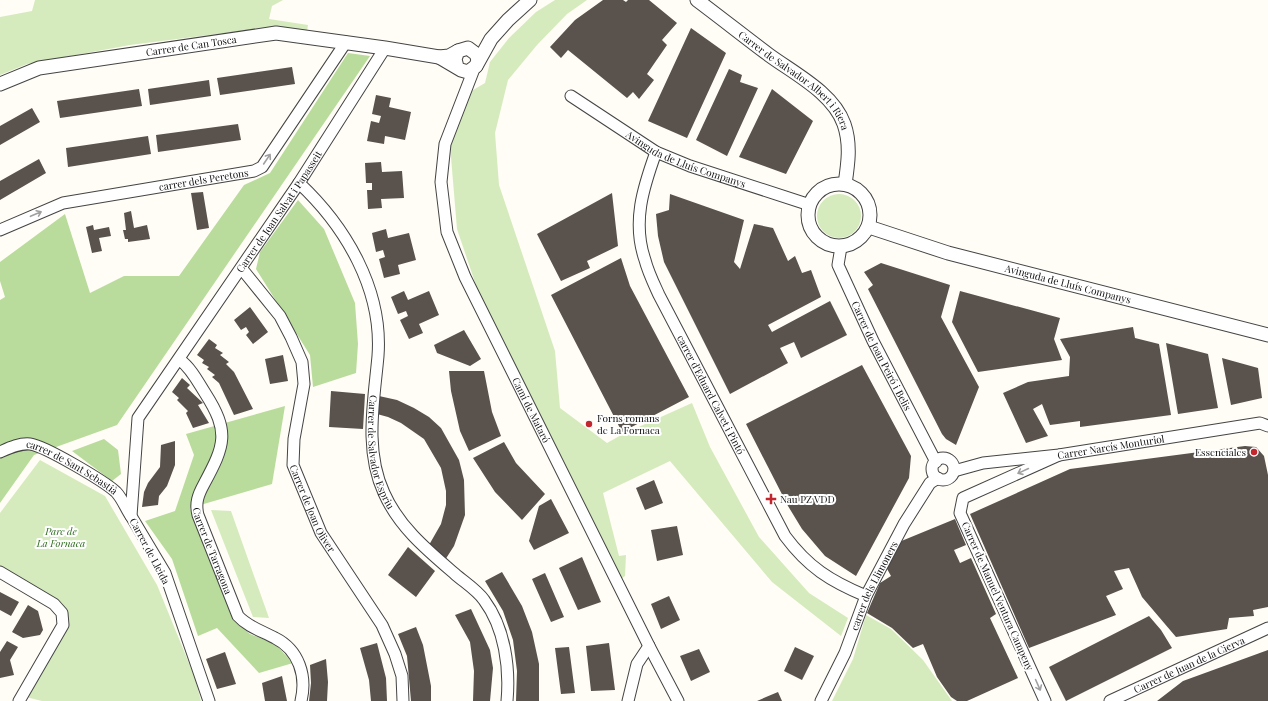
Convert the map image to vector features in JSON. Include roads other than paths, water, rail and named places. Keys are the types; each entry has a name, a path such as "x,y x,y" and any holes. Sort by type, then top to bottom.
{"street":[{"path":"439,57 459,69 468,72 475,67 491,39 508,20 530,0"},
{"name":"Carrer de Salvador Albert i Riera","path":"697,0 818,91 838,112 844,124 848,140 845,184"},
{"name":"Carrer de Can Tosca","path":"0,84 39,68 276,33 385,48"},
{"path":"385,48 439,57 449,56 491,39"},
{"name":"carrer dels Peretons","path":"0,230 63,203 254,171 262,167 346,42"},
{"name":"Carrer de Joan Salvat i Papasseit","path":"138,418 180,360 242,269 385,48"},
{"path":"463,50 476,54 478,60 475,67"},
{"path":"459,69 455,59 463,50"},
{"name":"Camí de Mataró","path":"475,67 445,144 441,182 447,232 465,278 678,701"},
{"name":"Camí de Mataró","path":"459,69 459,106"},
{"name":"Avinguda de Lluís Companys","path":"570,96 656,152 690,166 810,205"},
{"name":"carrer d'Eduard Calvet i Pintó","path":"656,152 641,197 639,226 644,260 659,295 785,536 798,554 818,572 844,587 866,596"},
{"name":"Carrer de Salvador Espriu","path":"299,183 319,202 341,232 363,272 372,297 378,341 371,428 378,476 384,493 412,536 484,600 500,633 506,654 508,676 507,701"},
{"path":"834,184 845,184 855,188 868,200 871,216 869,227 863,237 851,245 841,247 829,246 814,234 809,224 810,205 815,195 824,188 834,184"},
{"name":"Avinguda de Lluís Companys","path":"869,227 948,253 1268,335"},
{"name":"Carrer de Joan Peiró i Belis","path":"841,247 838,265 873,341 936,462"},
{"name":"Carrer de Joan Oliver","path":"242,269 280,316 291,336 302,362 304,384 294,439 293,465 321,533 382,626 395,654 402,676 403,701"},
{"name":"Carrer de Tarragona","path":"180,360 191,371 212,404 219,418 222,430 220,454 197,499 198,515 238,616 252,627 282,642 298,660 304,682 301,701"},
{"name":"Carrer de Lleida","path":"138,418 131,516 165,574 210,701"},
{"name":"Carrer Narcís Monturiol","path":"954,471 983,463 1059,455 1260,423 1268,426"},
{"name":"carrer de Sant Sebastià","path":"0,452 15,445 30,444 45,450 73,464 116,493 131,516"},
{"name":"Carrer de Manuel Ventura Campeny","path":"1045,701 960,513 963,498 1059,455"},
{"path":"940,459 947,459 952,464 954,471 945,480 938,478 933,472 936,462 940,459"},
{"name":"carrer dels Llimoners","path":"821,701 845,653 866,596 904,524 930,483 938,478"},
{"path":"0,572 54,604 62,613 63,625 19,701"},
{"name":"Carrer de Juan de la Cierva","path":"1110,701 1268,628"},
{"path":"628,701 637,664 649,646"}],"place":[{"name":"Forns romans de La Fornaca","path":"589,424"},
{"name":"Essenciales","path":"1254,452"},
{"name":"Nau PZ VDD","path":"771,499"}],"park label":[{"name":"Parc de La Fornaca","path":"61,536"}]}
